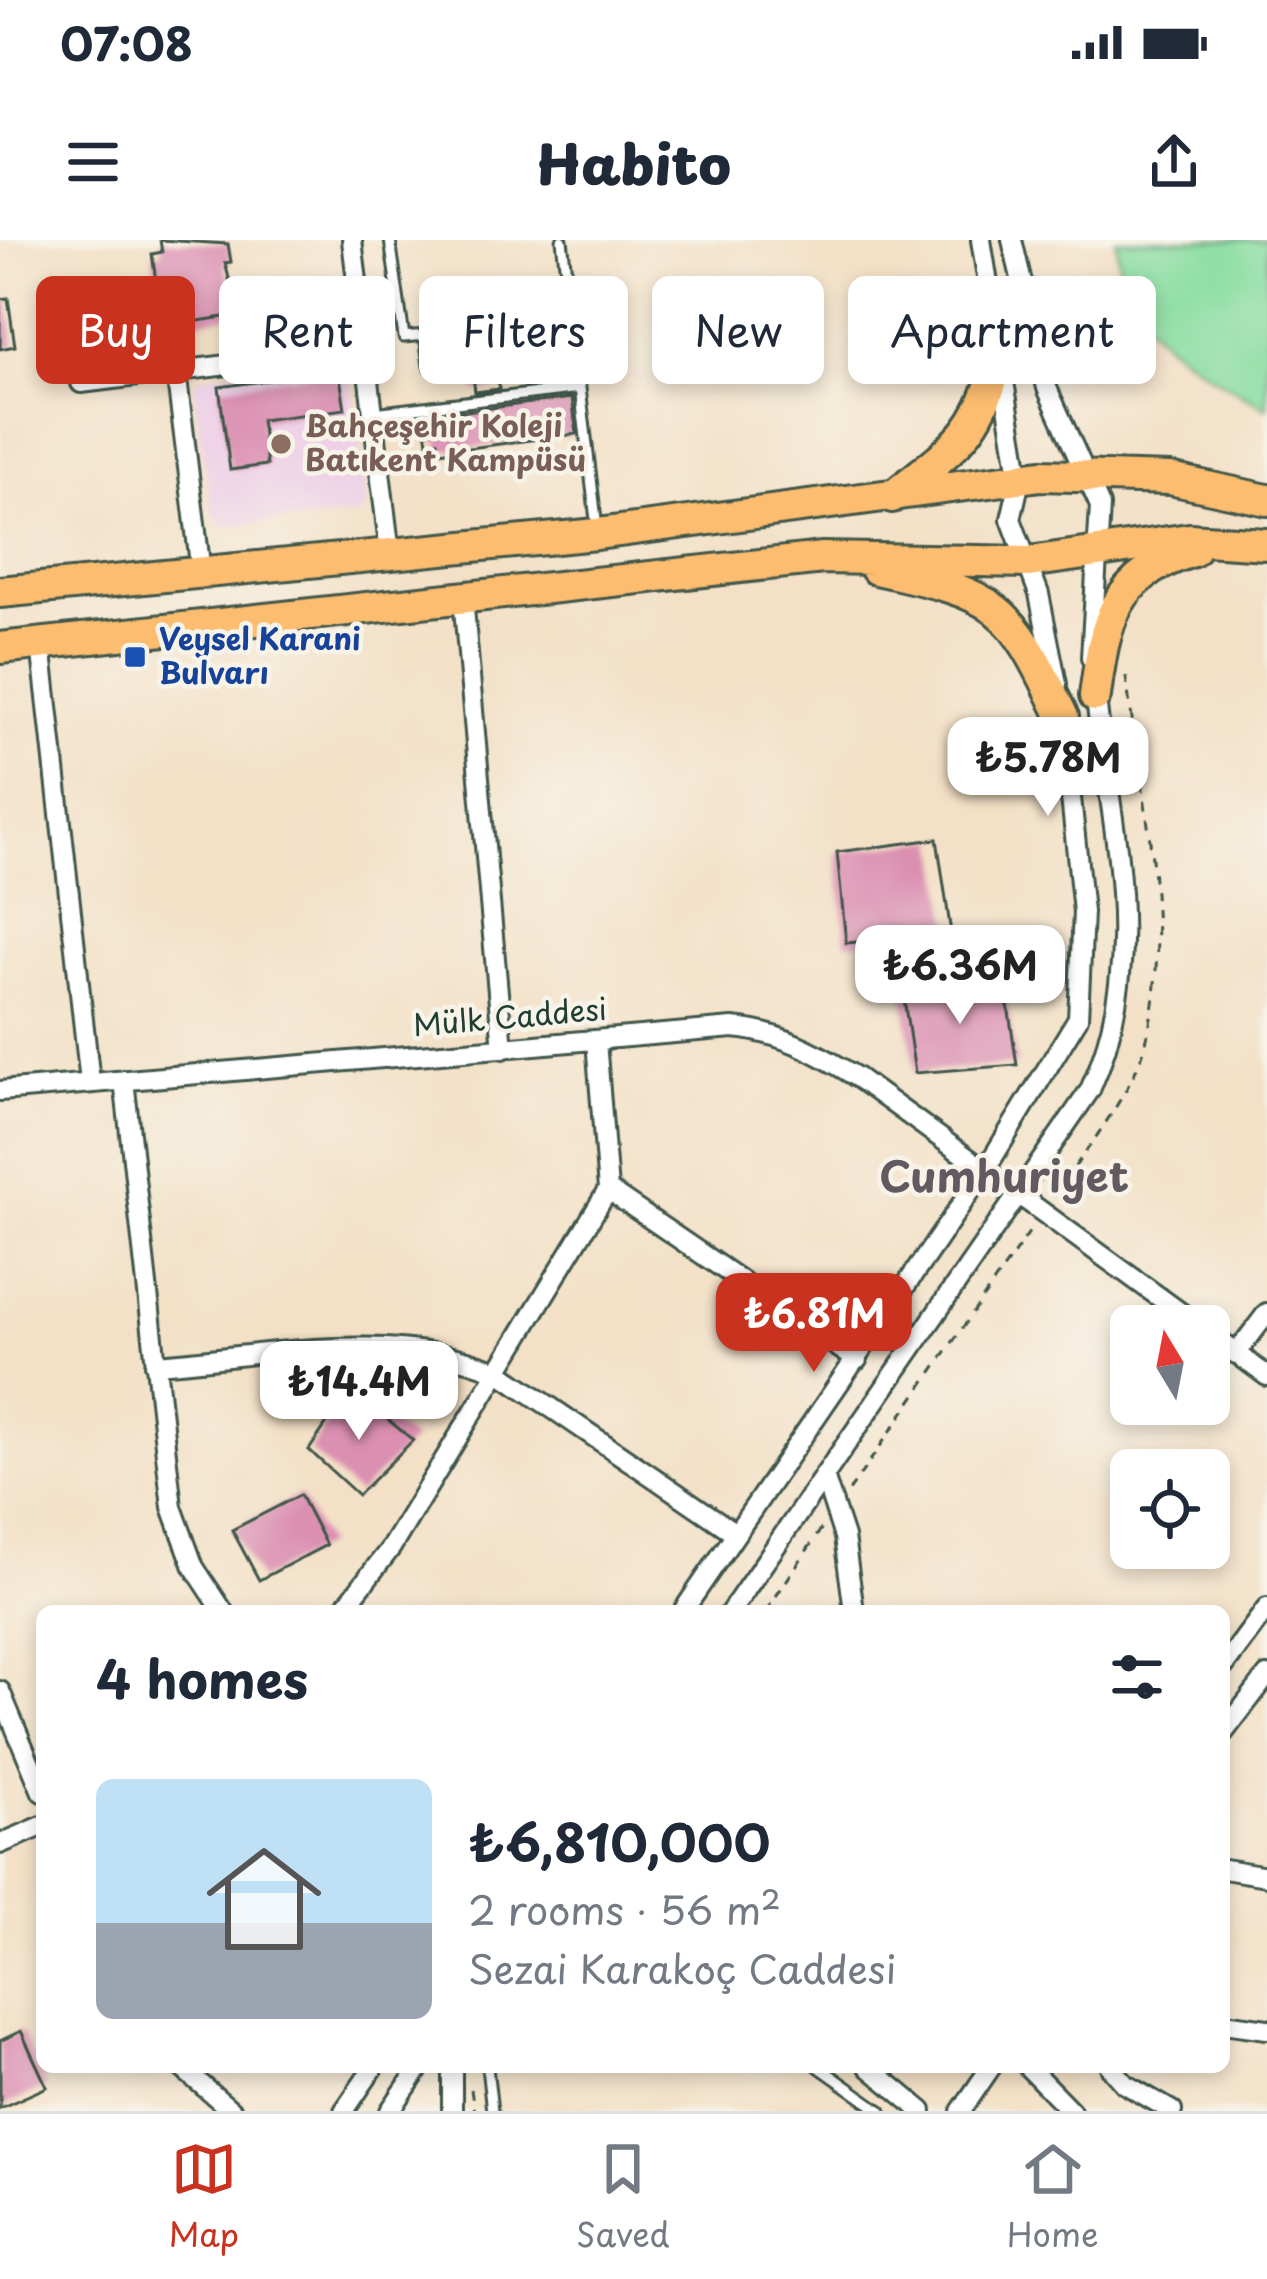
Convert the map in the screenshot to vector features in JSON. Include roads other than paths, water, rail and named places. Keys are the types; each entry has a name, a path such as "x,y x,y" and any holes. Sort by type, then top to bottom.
{"main road":[{"path":"892,497 966,436 988,404 992,384"},
{"path":"0,592 597,534 1085,472 1170,479 1267,500"},
{"path":"0,648 824,558 1028,562 1189,539 1267,544"},
{"path":"1095,696 1107,622 1121,595 1144,572 1231,539"},
{"path":"824,558 945,583 1003,612 1033,650 1063,717"}],"street":[{"path":"352,240 356,276"},
{"path":"980,240 986,276"},
{"path":"735,1605 1090,1090 1112,1040 1124,974 1121,897 1089,634 1100,506 1047,388 1012,240"},
{"path":"178,384 201,572"},
{"path":"369,384 390,554"},
{"path":"687,1605 988,1167 1078,1018 1082,912 1063,717 1048,629 1011,519 1020,480 1004,384"},
{"path":"463,597 503,1049"},
{"path":"41,644 90,1082"},
{"name":"Mülk Caddesi","path":"0,1091 764,1030 816,1052 988,1167 1171,1305"},
{"path":"347,1605 390,1549 608,1190 596,1041"},
{"path":"124,1080 176,1522 194,1567 219,1605"},
{"path":"608,1190 857,1360"},
{"path":"1236,1354 1267,1313"},
{"path":"155,1364 398,1348 457,1354 499,1372 735,1533"},
{"path":"1230,1349 1267,1376"},
{"path":"824,1477 844,1537 853,1605"},
{"path":"1230,1658 1267,1608"},
{"path":"1230,1724 1267,1676"},
{"path":"0,1690 36,1777"},
{"path":"0,1844 36,1829"},
{"path":"1230,1870 1267,1876"},
{"path":"1230,2025 1267,2030"},
{"path":"188,2073 232,2111"},
{"path":"344,2111 370,2073"},
{"path":"390,2111 416,2073"},
{"path":"452,2073 452,2111"},
{"path":"876,2073 922,2111"},
{"path":"962,2111 987,2073"},
{"path":"1034,2073 1071,2111"},
{"path":"1115,2073 1125,2084 1172,2111"}],"lane":[{"path":"390,240 404,338 419,336"},
{"path":"562,240 597,534"},
{"path":"373,413 580,388"},
{"path":"488,2073 492,2111"},
{"path":"827,2073 881,2111"}],"place":[{"name":"Bahçeşehir Koleji Batıkent Kampüsü","path":"281,444"},
{"name":"Veysel Karani Bulvarı","path":"135,657"}],"district":[{"name":"Cumhuriyet","path":"1004,1177"}]}
